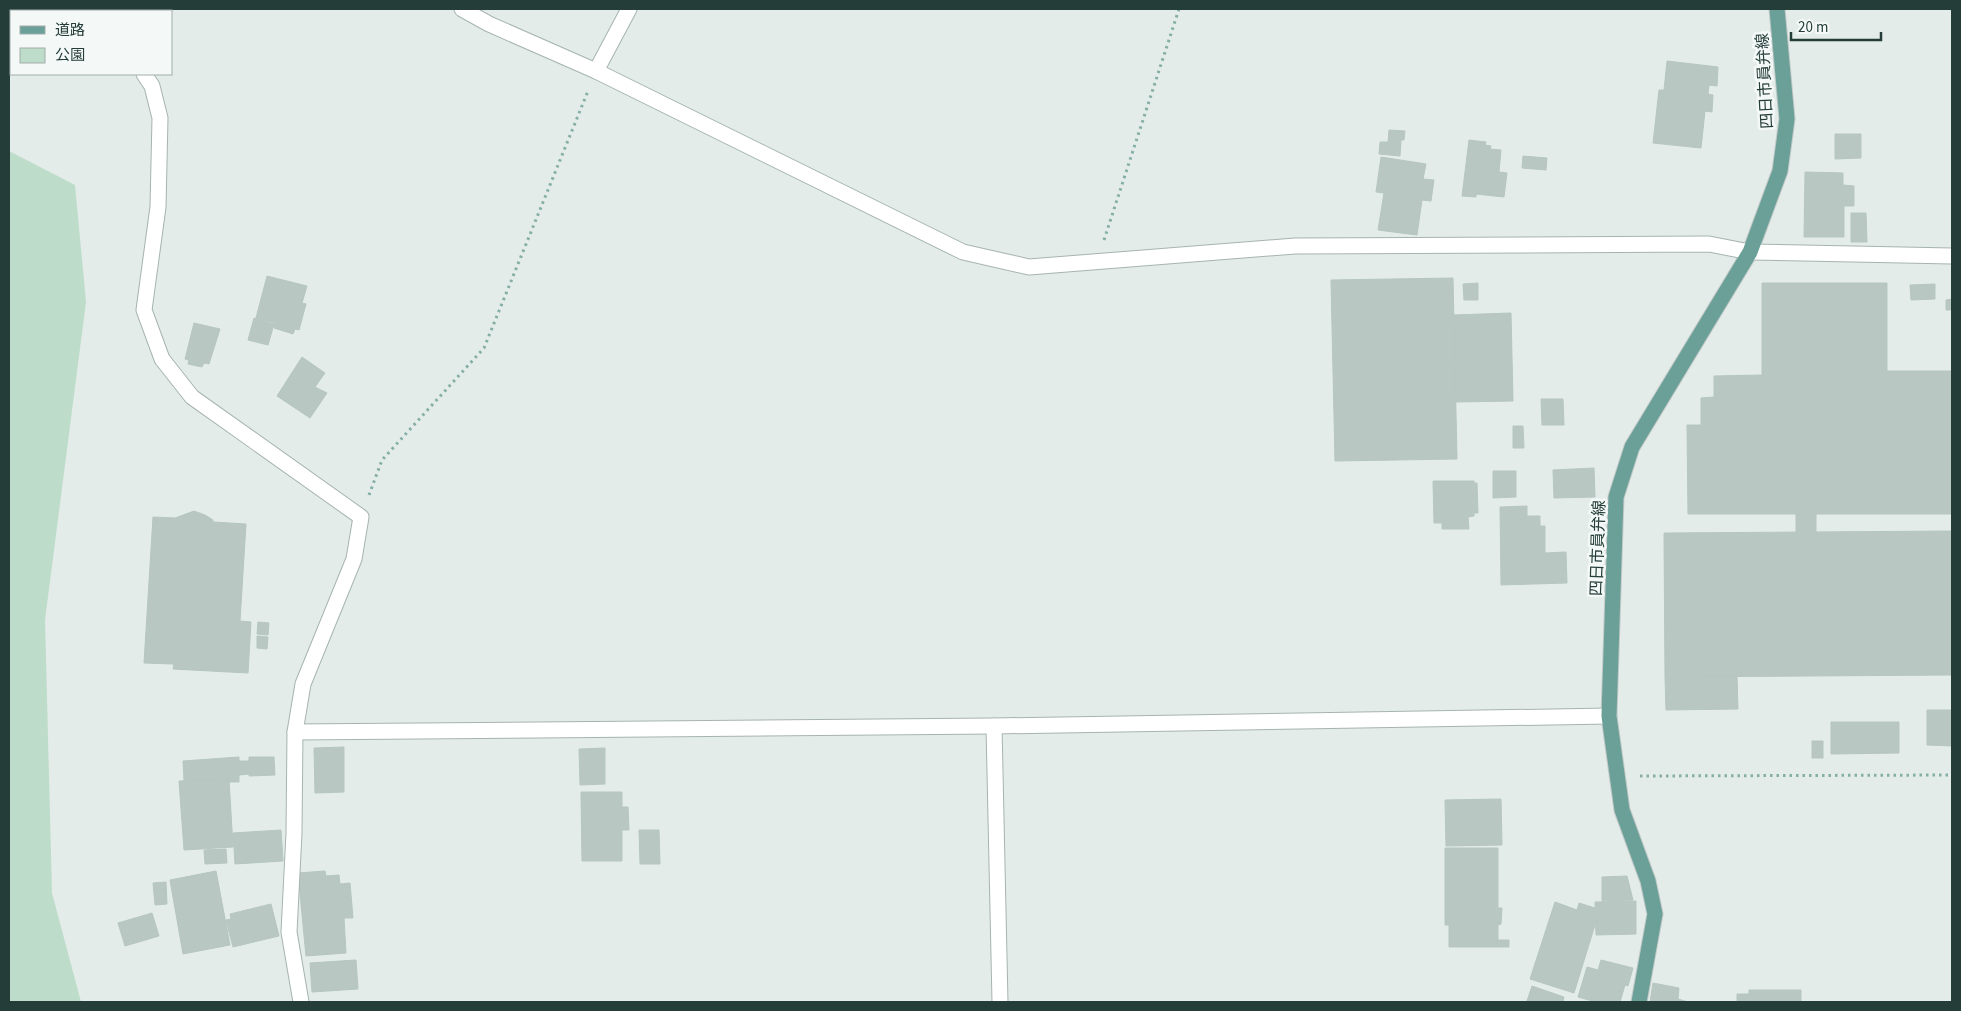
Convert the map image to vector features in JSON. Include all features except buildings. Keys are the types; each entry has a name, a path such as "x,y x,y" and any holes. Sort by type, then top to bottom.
{"main road":[{"name":"四日市員弁線","path":"1639,1002 1656,914 1648,881 1622,810 1609,716 1616,497 1632,447 1750,252 1780,171 1787,119 1778,9"}],"street":[{"path":"462,9 489,24 596,71 963,252 1029,267 1295,246 1709,244 1750,252 1952,256"},
{"path":"596,71 630,9"},
{"path":"145,75 152,86 160,118 158,208 144,310 162,359 192,397 361,517 354,559 303,684 295,732 294,833 289,932 301,1002"},
{"path":"295,732 994,726 1609,716"},
{"path":"994,726 1000,1002"}],"path":[{"path":"1097,262 1179,9"},
{"path":"361,517 382,460 484,348 596,71"},
{"path":"1617,776 1952,775"}],"green space":[{"path":"9,151 75,185 86,302 45,620 52,893 81,1002 9,1002"}]}
